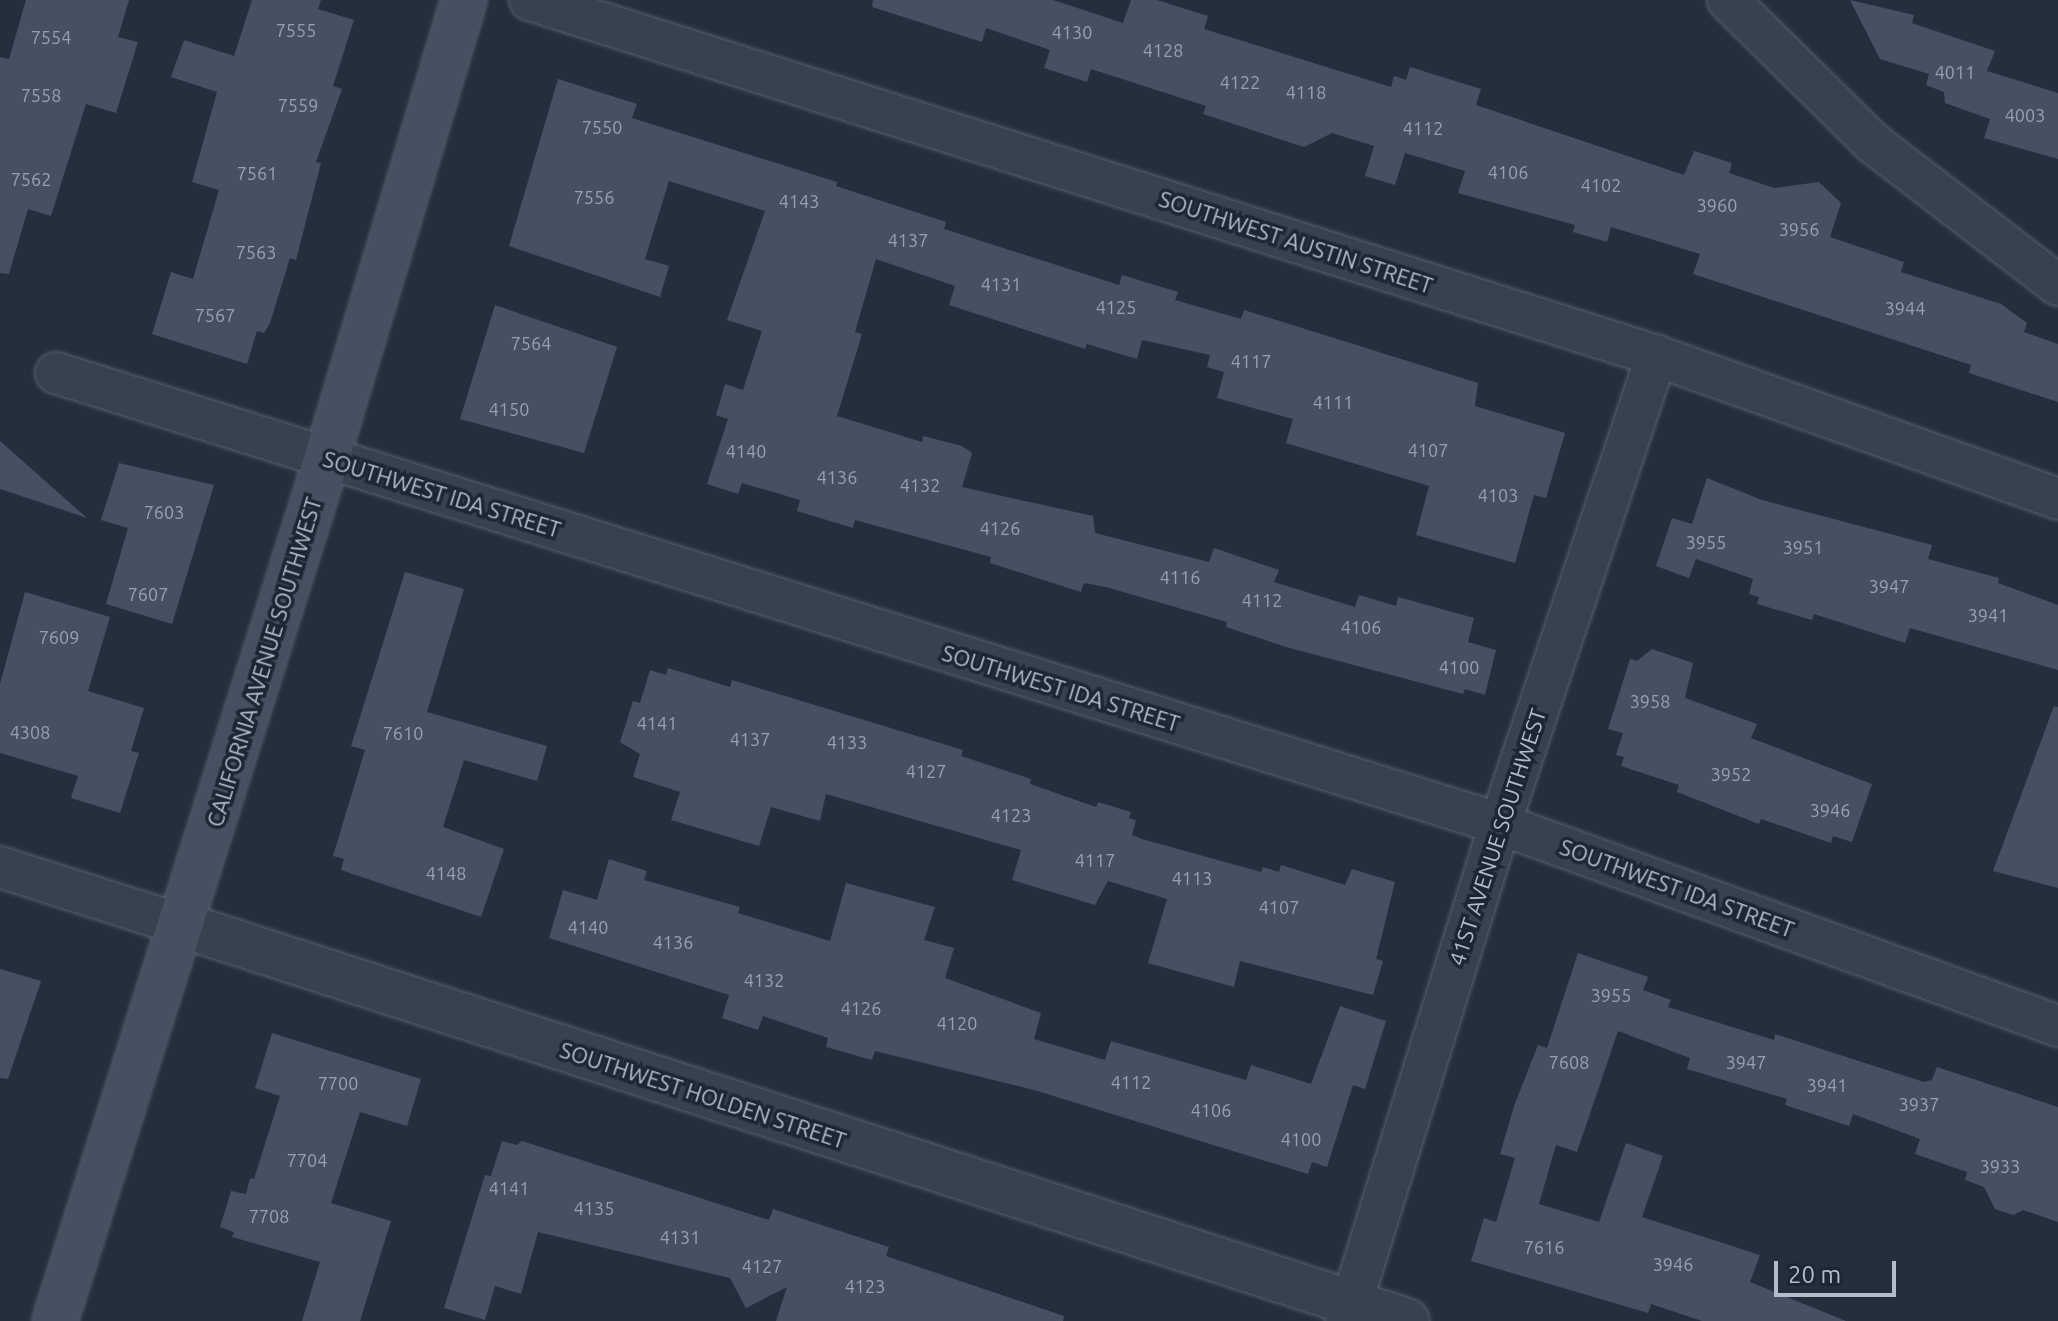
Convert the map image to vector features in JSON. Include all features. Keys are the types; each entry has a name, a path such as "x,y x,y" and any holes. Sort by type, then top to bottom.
{"main road":[{"name":"CALIFORNIA AVENUE SOUTHWEST","path":"55,1321 182,925 464,0"}],"street":[{"name":"SOUTHWEST AUSTIN STREET","path":"530,0 1657,356 2058,499"},
{"path":"1728,0 1873,143 2058,285"},
{"name":"41ST AVENUE SOUTHWEST","path":"1349,1311 1500,824 1657,356"},
{"name":"SOUTHWEST IDA STREET","path":"56,373 1500,824 2058,1026"},
{"name":"SOUTHWEST HOLDEN STREET","path":"0,867 1349,1311 1407,1321"}],"building":[{"path":"26,0 129,0 118,37 138,42 116,113 86,104 51,216 28,209 9,274 0,273 0,57 9,59"},
{"path":"252,0 321,0 318,9 354,20 333,86 342,89 316,162 321,163 296,260 290,258 270,323 264,333 257,331 247,364 152,334 171,272 193,279 219,190 192,182 217,92 171,77 184,40 234,56"},
{"path":"873,0 1053,0 1123,23 1131,0 1157,0 1208,16 1204,29 1391,87 1394,76 1406,80 1410,67 1481,89 1476,105 1684,175 1694,151 1732,163 1729,173 1774,188 1819,182 1841,203 1830,237 1904,262 1901,272 2001,304 2027,323 2024,332 2058,344 2058,402 1969,373 1971,365 1693,274 1700,254 1611,227 1607,242 1573,232 1575,225 1458,193 1465,171 1405,153 1395,185 1365,176 1374,146 1332,133 1304,147 1203,114 1206,106 1091,69 1087,82 1044,68 1050,50 986,28 982,42 872,7"},
{"path":"1850,0 1914,15 1912,23 1995,51 1987,71 2058,93 2058,159 1984,138 1990,119 1945,103 1944,92 1926,85 1929,74 1880,59"},
{"path":"558,79 637,104 632,118 837,182 836,186 946,222 944,229 1119,285 1122,275 1178,292 1175,300 1241,319 1244,310 1478,383 1475,406 1565,433 1546,498 1534,495 1515,563 1416,535 1429,486 1286,443 1293,419 1217,398 1224,372 1207,367 1210,355 1142,340 1137,359 1087,344 1085,349 949,305 955,286 876,259 855,332 862,334 837,416 922,442 923,436 962,446 972,453 962,487 1093,516 1095,533 1209,562 1214,548 1279,570 1274,582 1355,607 1359,595 1396,606 1398,597 1474,618 1468,642 1496,650 1485,695 1465,689 1463,694 1286,647 1226,627 1227,622 1106,587 1084,583 1081,592 990,563 991,557 855,520 853,528 797,511 800,500 742,483 738,494 707,484 728,419 716,415 725,384 743,390 762,331 727,320 765,211 669,181 645,259 669,266 660,297 509,246"},
{"path":"495,305 617,347 584,453 460,419"},
{"path":"0,441 87,518 0,489"},
{"path":"119,463 214,485 172,624 106,604 128,528 101,520"},
{"path":"1707,478 1762,500 1932,545 1928,559 1999,578 1998,583 2058,605 2058,670 1910,628 1905,643 1814,614 1812,620 1757,604 1759,597 1749,594 1753,579 1696,559 1689,578 1656,566 1672,518 1692,524"},
{"path":"405,572 464,589 427,712 547,746 537,781 464,760 443,827 504,849 481,917 341,870 344,859 333,856 365,750 351,746"},
{"path":"25,592 110,617 88,691 144,708 131,751 139,753 120,813 71,798 78,776 0,753 0,684"},
{"path":"1652,649 1693,663 1685,698 1757,724 1751,738 1872,784 1852,842 1833,836 1831,843 1761,819 1759,824 1677,792 1679,785 1621,766 1624,757 1616,755 1623,733 1608,729 1630,659 1637,661"},
{"path":"668,668 730,687 732,680 963,750 961,756 1031,779 1030,784 1096,807 1098,802 1131,812 1129,818 1136,820 1132,835 1142,839 1261,872 1263,867 1279,872 1281,865 1345,885 1352,869 1395,882 1376,959 1383,961 1373,995 1240,961 1234,987 1148,963 1167,899 1108,881 1095,905 1012,880 1021,850 826,794 820,821 771,807 759,846 671,820 680,792 633,777 640,754 620,742 633,701 640,703 650,670 666,675"},
{"path":"2054,706 2058,707 2058,888 1993,871"},
{"path":"609,859 647,871 644,880 740,907 738,913 830,941 846,883 935,907 924,940 954,948 945,978 1041,1013 1034,1039 1105,1060 1111,1041 1246,1080 1251,1065 1311,1084 1340,1006 1386,1021 1365,1089 1353,1085 1327,1167 1312,1162 1308,1174 1034,1090 875,1051 872,1060 826,1047 828,1038 763,1016 758,1030 722,1018 729,995 549,938 563,890 597,900"},
{"path":"1578,953 1648,977 1643,990 1671,1000 1668,1007 1774,1040 1775,1034 1924,1082 1932,1080 1937,1067 2058,1107 2058,1222 2023,1210 2013,1215 1995,1209 1984,1187 1965,1180 1967,1172 1915,1154 1920,1139 1853,1114 1849,1126 1785,1105 1787,1099 1687,1069 1690,1058 1618,1031 1577,1152 1556,1145 1539,1204 1599,1222 1626,1143 1663,1156 1642,1217 1760,1255 1750,1282 1846,1321 1702,1321 1651,1304 1648,1313 1471,1261 1484,1218 1496,1222 1515,1158 1500,1154 1514,1106 1538,1045 1547,1048"},
{"path":"0,969 41,981 8,1079 0,1078"},
{"path":"272,1033 421,1079 407,1126 360,1112 331,1203 391,1221 360,1321 302,1321 320,1262 232,1237 234,1232 220,1227 231,1191 246,1194 250,1178 254,1179 280,1096 255,1088"},
{"path":"502,1141 517,1145 522,1141 769,1220 773,1209 889,1247 886,1256 1064,1316 1063,1321 776,1321 787,1287 746,1308 730,1278 538,1232 521,1294 495,1286 485,1320 444,1308 485,1175 491,1176"}]}
